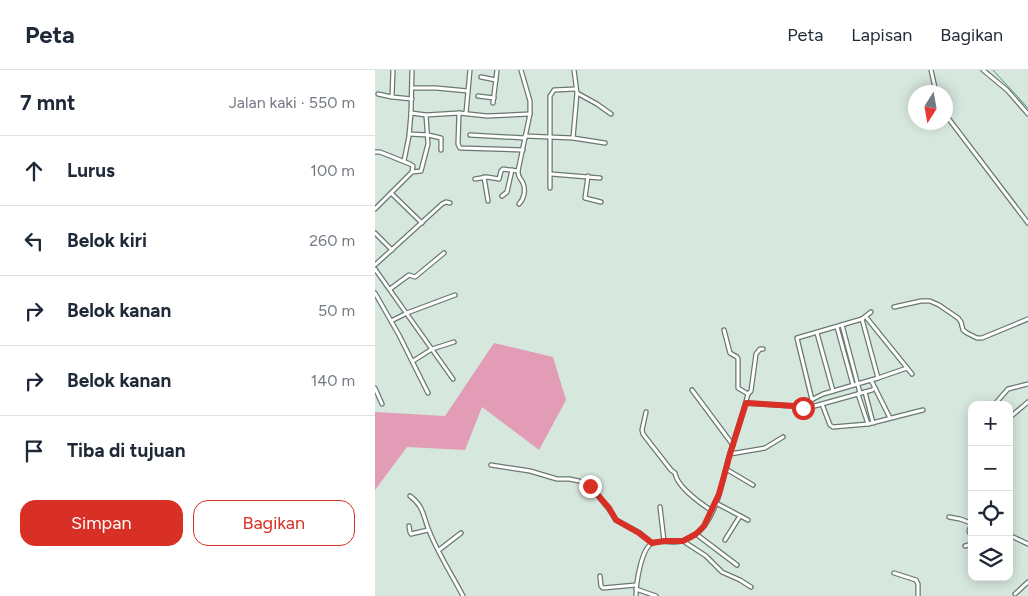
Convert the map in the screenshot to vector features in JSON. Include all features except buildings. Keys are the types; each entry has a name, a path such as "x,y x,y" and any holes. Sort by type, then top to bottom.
{"street":[{"path":"392,97 393,70"},
{"path":"404,161 411,112 412,70"},
{"path":"466,113 470,70"},
{"path":"493,103 497,70"},
{"path":"519,204 523,200 524,193 523,184 518,177 518,171 530,114 530,101 521,70"},
{"path":"573,70 576,91 573,138"},
{"path":"931,70 934,85"},
{"path":"983,70 1007,90 1028,114"},
{"path":"481,77 496,80"},
{"path":"412,88 468,91"},
{"path":"551,188 551,93 557,89 576,91 611,114"},
{"path":"379,94 412,99"},
{"path":"478,96 494,98"},
{"path":"411,112 425,115 459,112 487,116 530,114"},
{"path":"459,112 458,144 460,148 523,150"},
{"path":"412,172 421,171 428,144 425,115"},
{"path":"953,125 1028,223"},
{"path":"409,134 441,138 441,150"},
{"path":"470,134 573,138 605,143"},
{"path":"375,152 404,161 413,166 414,169 375,210"},
{"path":"475,179 484,177 499,179 502,170 505,168 518,171"},
{"path":"502,196 507,192 512,170"},
{"path":"551,174 599,178"},
{"path":"588,176 585,198 601,202"},
{"path":"484,177 488,201"},
{"path":"391,193 422,223"},
{"path":"450,203 442,204 375,267 453,379"},
{"path":"375,234 392,250"},
{"path":"390,289 409,275 415,277 444,253"},
{"path":"375,293 413,361 428,393"},
{"path":"391,321 455,295"},
{"path":"894,307 921,300 930,301 958,318 963,330 967,333 981,338 1028,319"},
{"path":"812,400 797,338 864,318 871,312"},
{"path":"864,318 912,374"},
{"path":"864,318 877,378"},
{"path":"842,325 858,384 873,422"},
{"path":"837,327 853,385"},
{"path":"725,330 730,353 738,359 738,388 749,394"},
{"path":"817,333 833,391"},
{"path":"413,361 432,349 454,342"},
{"path":"636,596 642,560 648,547 652,543 683,541 696,534 704,526 712,512 751,391 756,354 760,349 763,349"},
{"path":"795,406 807,403 828,392 907,368"},
{"path":"871,380 890,418"},
{"path":"997,401 1008,389 1028,384"},
{"path":"375,388 382,404"},
{"path":"746,403 811,407 875,388"},
{"path":"692,390 733,445"},
{"path":"828,392 832,401"},
{"path":"861,393 868,424"},
{"path":"1013,415 1028,402"},
{"path":"822,404 832,427 868,424 923,410"},
{"path":"646,412 642,430 643,434 693,498 712,512"},
{"path":"730,454 765,448 783,437"},
{"path":"491,465 530,471 557,479 579,481 590,486 609,508 616,520 652,543"},
{"path":"726,469 753,485"},
{"path":"410,496 418,502 428,530 463,596"},
{"path":"716,503 748,520"},
{"path":"660,507 664,541"},
{"path":"725,540 740,516"},
{"path":"949,517 968,522"},
{"path":"409,526 411,534 428,530"},
{"path":"439,550 461,533"},
{"path":"696,534 737,566"},
{"path":"1011,536 1028,544"},
{"path":"683,541 706,556 722,572 751,587"},
{"path":"894,573 916,580 918,596"},
{"path":"600,576 603,588 636,587 656,596"},
{"path":"1015,594 1028,582"}],"shaded area":[{"path":"494,343 553,357 566,400 539,450 482,407 465,450 407,447 375,490 375,412 445,416"}],"waterway":[{"path":"993,70 1028,108"}],"route":[{"path":"590,486 609,508 616,520 652,543 683,541 696,534 704,526 716,503 746,403 803,408"}]}
